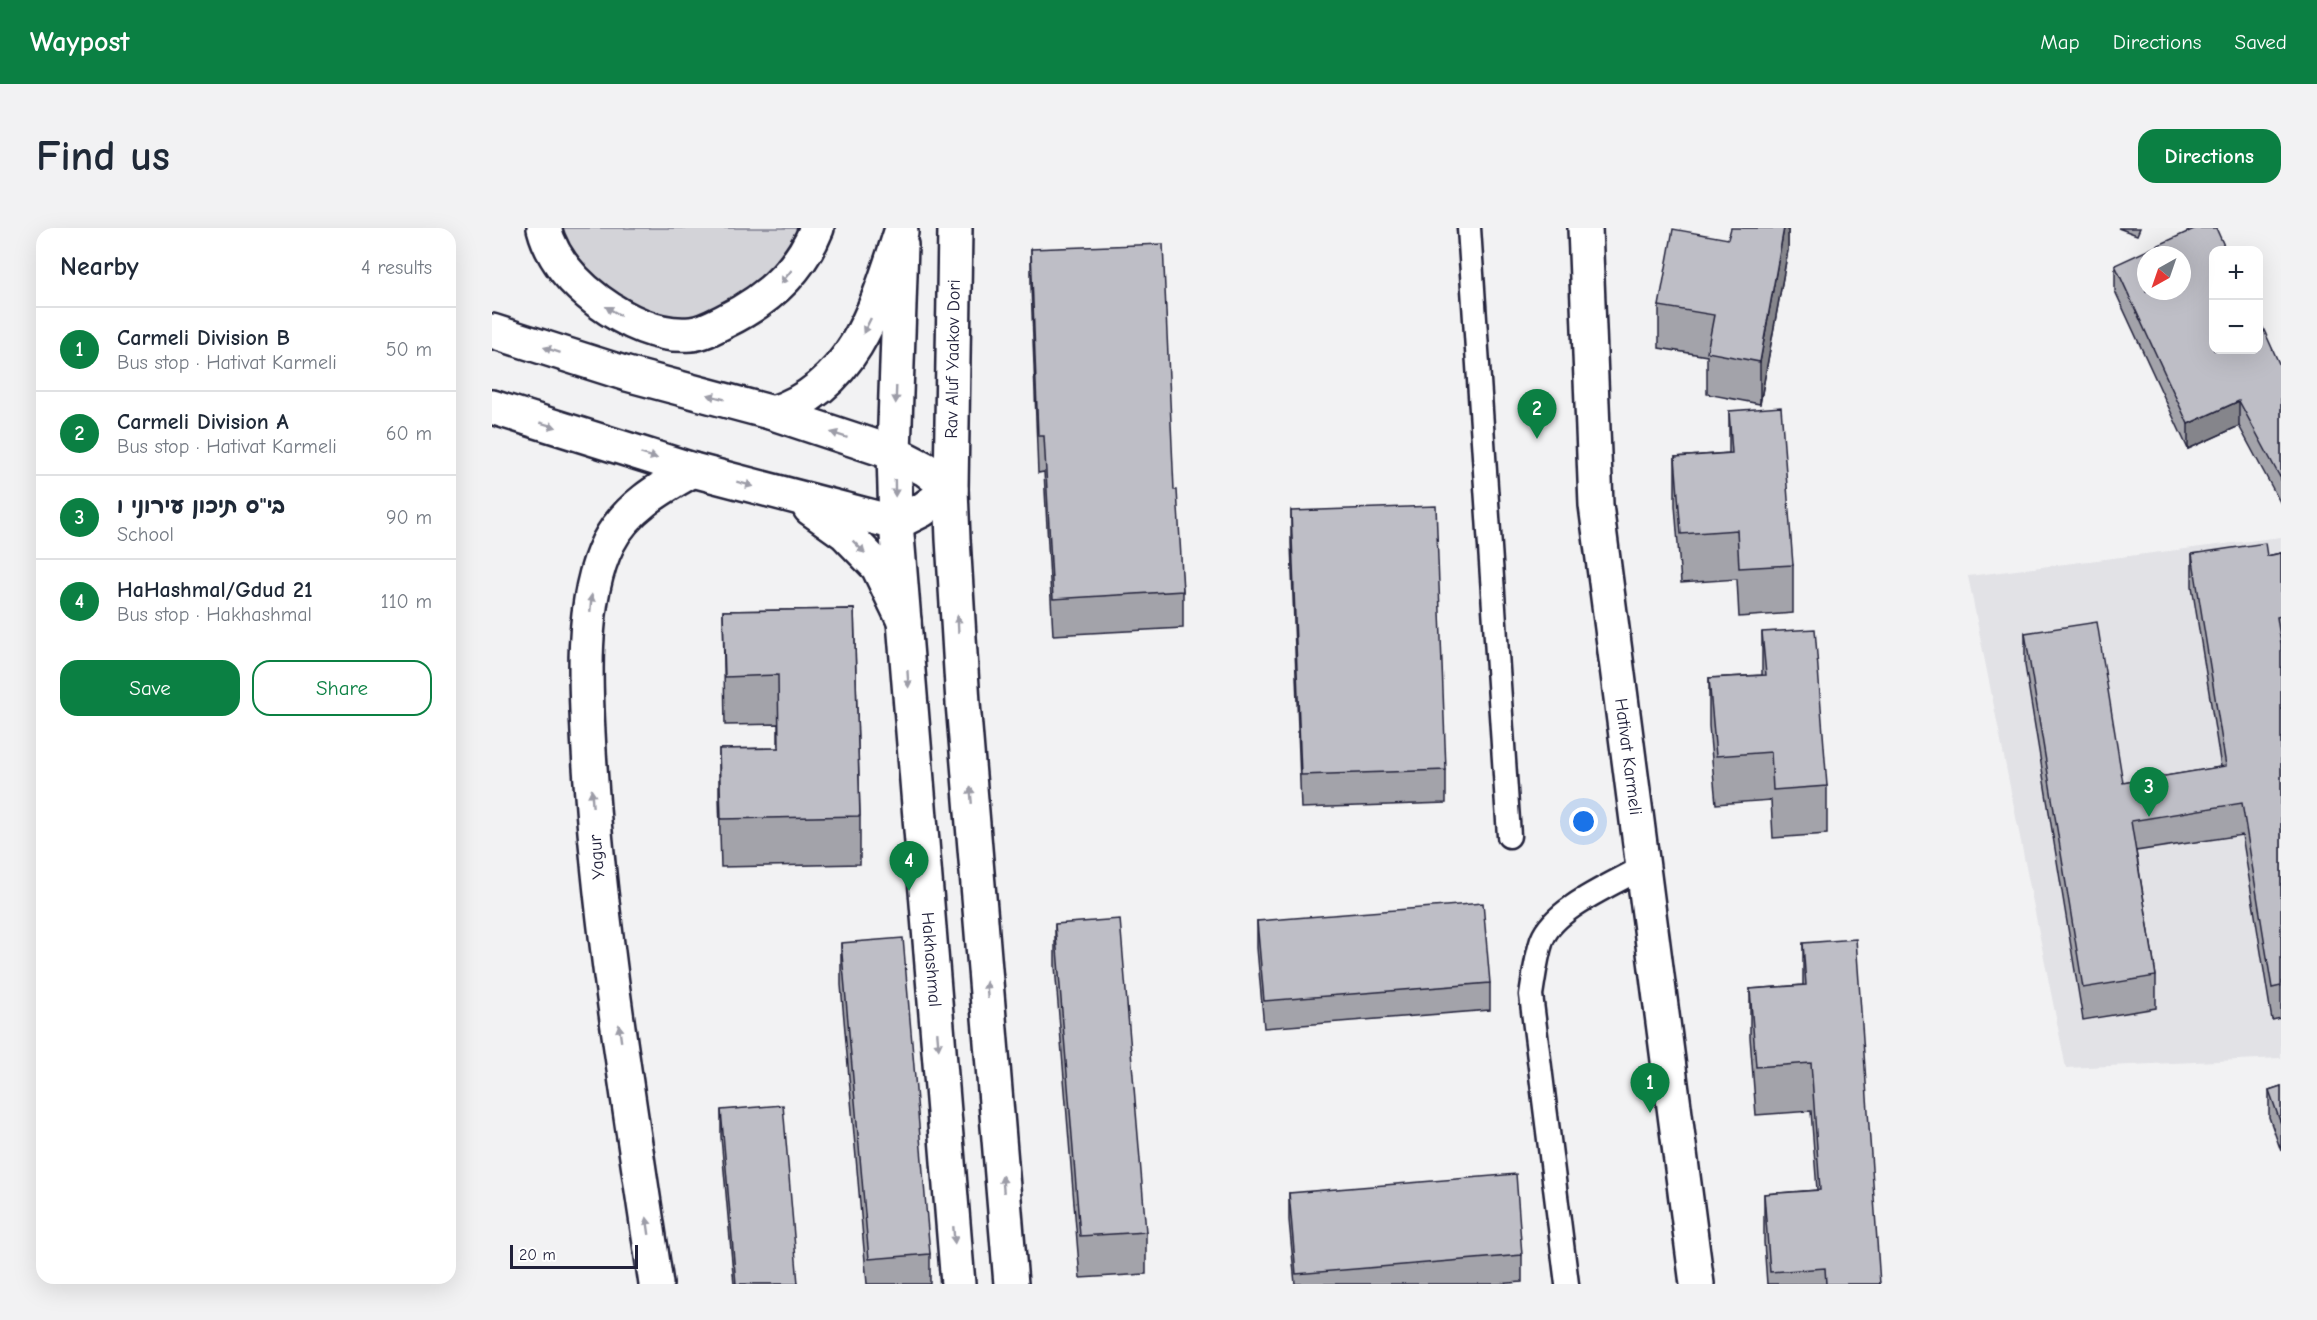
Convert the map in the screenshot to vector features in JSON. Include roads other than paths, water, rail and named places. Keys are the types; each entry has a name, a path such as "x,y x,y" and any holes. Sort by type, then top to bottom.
{"main road":[{"path":"544,228 548,241 572,279 605,306 635,324 663,332 692,334 752,308 782,283 810,245 816,228"},
{"name":"Rav Aluf Yaakov Dori","path":"951,489 955,228"},
{"name":"Hativat Karmeli","path":"1586,228 1596,506 1697,1284"},
{"path":"894,453 901,230"},
{"path":"773,413 807,398 849,357 866,330 879,302 901,230"},
{"path":"492,331 627,374 773,413 894,453 925,470 951,489"},
{"path":"492,407 693,470 896,523 922,510 951,489"},
{"name":"Hakhashmal","path":"894,453 896,523 958,1284"},
{"name":"Yagur","path":"656,1284 597,870 585,685 592,592 608,543 632,511 661,488 693,470"},
{"path":"951,489 963,703 1011,1284"},
{"path":"796,498 845,533 878,567 904,621"}],"lane":[{"path":"1469,228 1509,836"},
{"path":"1567,1284 1531,995 1536,965 1543,938 1560,915 1643,867"}],"place":[{"name":"Carmeli Division A","path":"1537,439"},
{"name":"בי\"ס תיכון עירוני ו","path":"2149,817"},
{"name":"HaHashmal/Gdud 21","path":"909,891"},
{"name":"Carmeli Division B","path":"1650,1113"}]}
